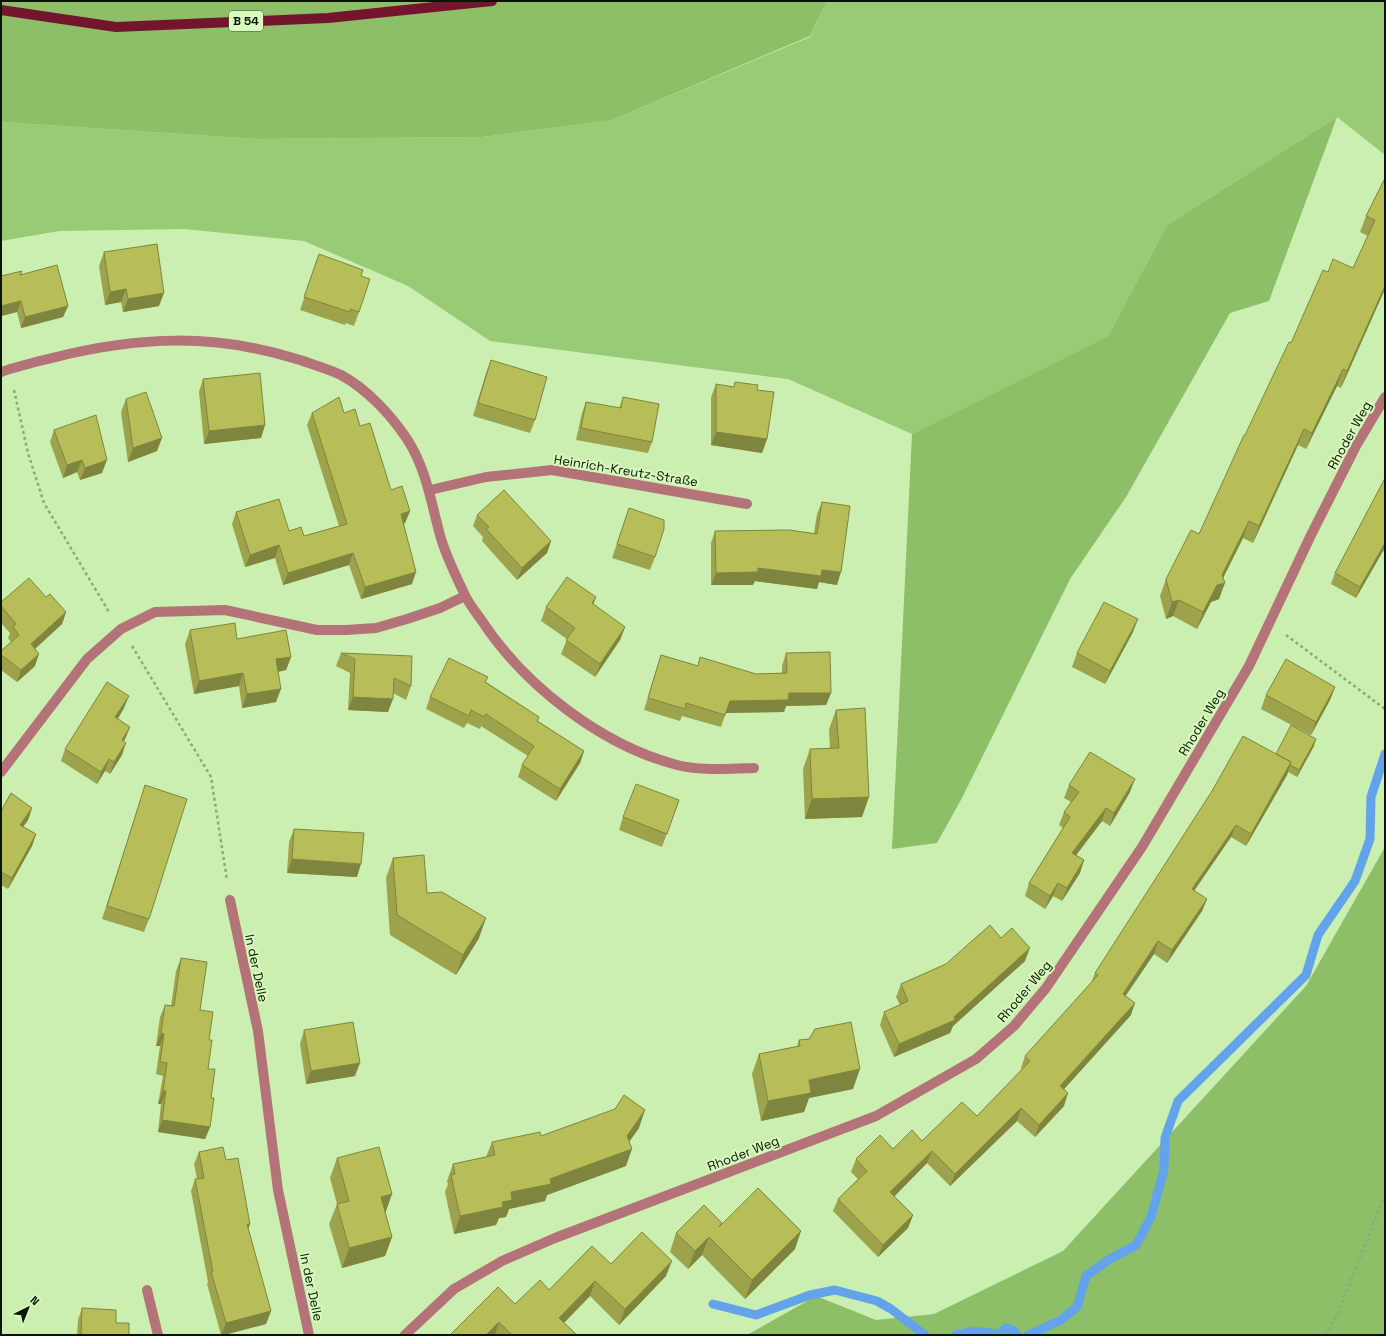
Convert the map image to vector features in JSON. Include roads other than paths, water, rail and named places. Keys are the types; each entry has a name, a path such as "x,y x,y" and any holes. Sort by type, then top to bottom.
{"main road":[{"name":"B 54","path":"1,10 116,27 328,18 492,1"}],"street":[{"path":"5,370 74,352 133,342 195,341 225,342 271,351 341,376 366,394 388,415 407,440 421,466 430,490 441,538 465,596 493,638 529,680 565,708 603,734 639,752 678,765 716,769 754,768"},
{"name":"Rhoder Weg","path":"405,1335 454,1289 502,1261 555,1238 876,1116 976,1058 1014,1026 1051,982 1142,847 1249,666 1311,535 1352,453 1385,397"},
{"name":"Heinrich-Kreutz-Straße","path":"430,490 486,477 552,470 747,504"},
{"path":"1,772 87,658 121,629 155,612 226,610 317,630 346,630 376,628 440,608 465,596"},
{"name":"In der Delle","path":"230,900 258,1031 278,1190 309,1335"},
{"path":"147,1290 158,1335"}],"waterway":[{"path":"1028,1335 1061,1320 1077,1307 1086,1276 1110,1259 1136,1245 1151,1217 1164,1170 1165,1138 1178,1101 1306,975 1318,935 1355,881 1370,839 1371,797 1385,754"},
{"path":"713,1304 756,1315 810,1295 835,1290 877,1301 891,1309 925,1335"},
{"path":"956,1335 974,1331 998,1334 1006,1328 1013,1330 1017,1335"}]}
